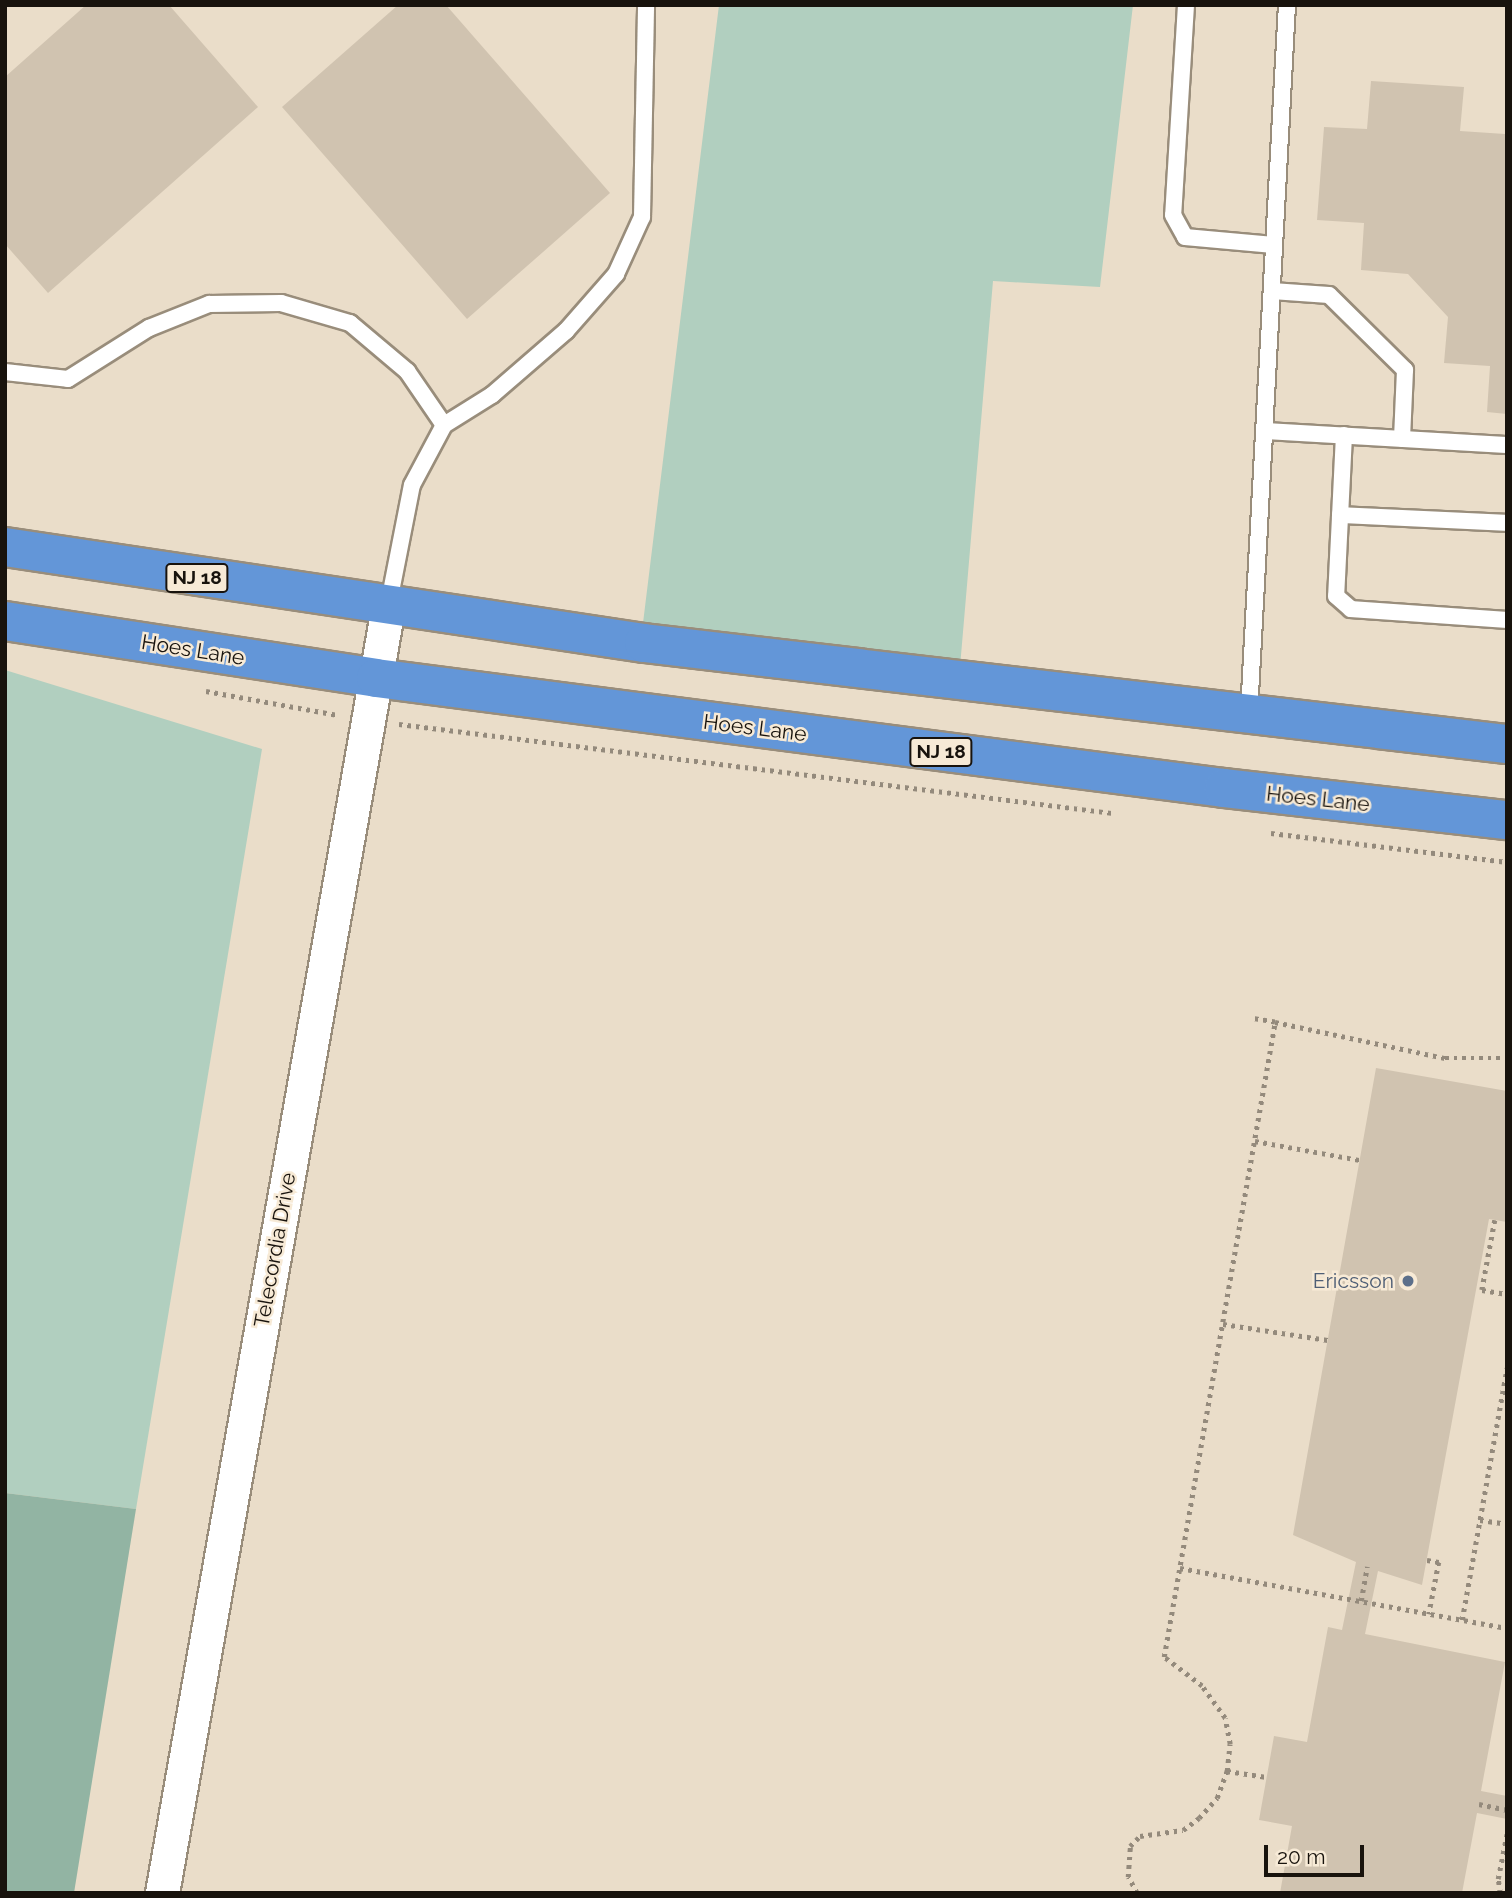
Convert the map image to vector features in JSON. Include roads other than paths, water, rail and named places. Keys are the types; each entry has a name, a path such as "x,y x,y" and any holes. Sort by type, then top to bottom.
{"highway":[{"name":"NJ 18","path":"5,547 388,608 644,643 1507,744"},
{"name":"Hoes Lane","path":"5,621 376,678 1224,788 1507,820"}],"street":[{"name":"Telecordia Drive","path":"162,1893 388,608"}],"lane":[{"path":"388,608 412,485 444,425 492,395 566,331 616,274 642,217 646,5"},
{"path":"1186,5 1173,215 1185,237 1274,245"},
{"path":"1249,713 1287,5"},
{"path":"1272,292 1329,295 1405,370 1402,439"},
{"path":"5,372 68,379 149,328 209,304 281,303 350,323 407,371 444,425"},
{"path":"1265,430 1507,445"},
{"path":"1344,435 1336,596 1351,609 1507,620"},
{"path":"1340,515 1507,523"}],"place":[{"name":"Ericsson","path":"1408,1281"}]}
